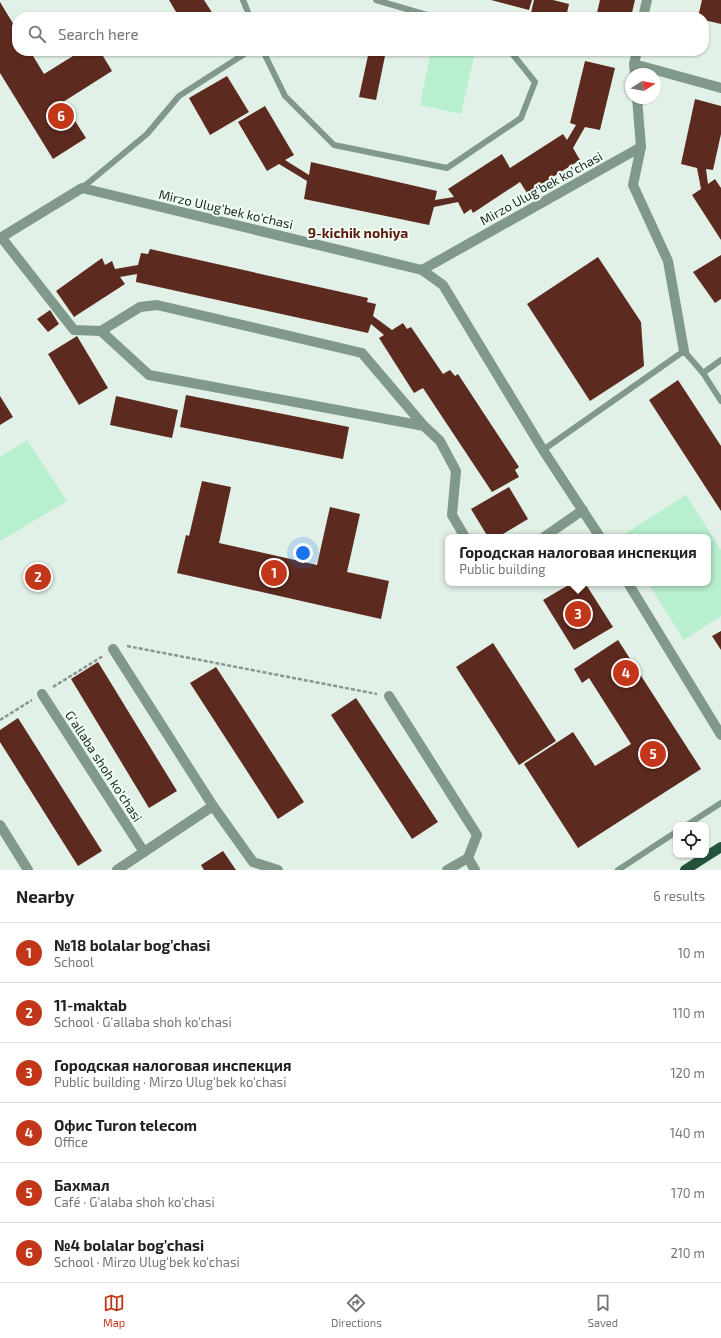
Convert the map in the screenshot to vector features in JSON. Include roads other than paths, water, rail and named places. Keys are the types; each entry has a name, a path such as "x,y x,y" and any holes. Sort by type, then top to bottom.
{"main road":[{"path":"684,870 721,847"}],"street":[{"path":"644,12 647,0"},
{"path":"634,68 635,56"},
{"path":"661,75 721,88"},
{"path":"637,104 640,147 634,184 668,261 684,351"},
{"name":"Mirzo Ulug'bek ko'chasi","path":"82,188 422,270 640,147"},
{"path":"82,188 0,237 74,330 101,332 140,307 157,305 362,354 424,426 440,441 456,471 452,515 463,534"},
{"path":"422,270 443,285 543,450 598,534"},
{"path":"101,332 149,375 424,426"},
{"path":"548,534 583,510"},
{"path":"630,586 721,735"},
{"path":"113,649 213,806 253,862 278,870"},
{"name":"G'allaba shoh ko'chasi","path":"42,694 144,852"},
{"path":"389,696 477,835 468,858 446,870"},
{"path":"117,870 213,806"},
{"path":"0,825 28,870"},
{"path":"468,858 475,870"}],"lane":[{"path":"243,0 248,12"},
{"path":"376,0 417,12"},
{"path":"82,188 147,134 179,96 242,56"},
{"path":"265,56 285,96 334,145 447,168 521,118 535,82 514,56"},
{"path":"543,450 684,351 703,373 721,401"},
{"path":"703,373 721,360"},
{"path":"692,822 721,803"},
{"path":"618,870 673,834"}],"place":[{"name":"№4 bolalar bog'chasi","path":"61,116"},
{"name":"№18 bolalar bog'chasi","path":"274,573"},
{"name":"11-maktab","path":"38,577"},
{"name":"Городская налоговая инспекция","path":"578,614"},
{"name":"Офис Turon telecom","path":"626,673"},
{"name":"Бахмал","path":"653,754"}],"district":[{"name":"9-kichik nohiya","path":"358,232"}]}
